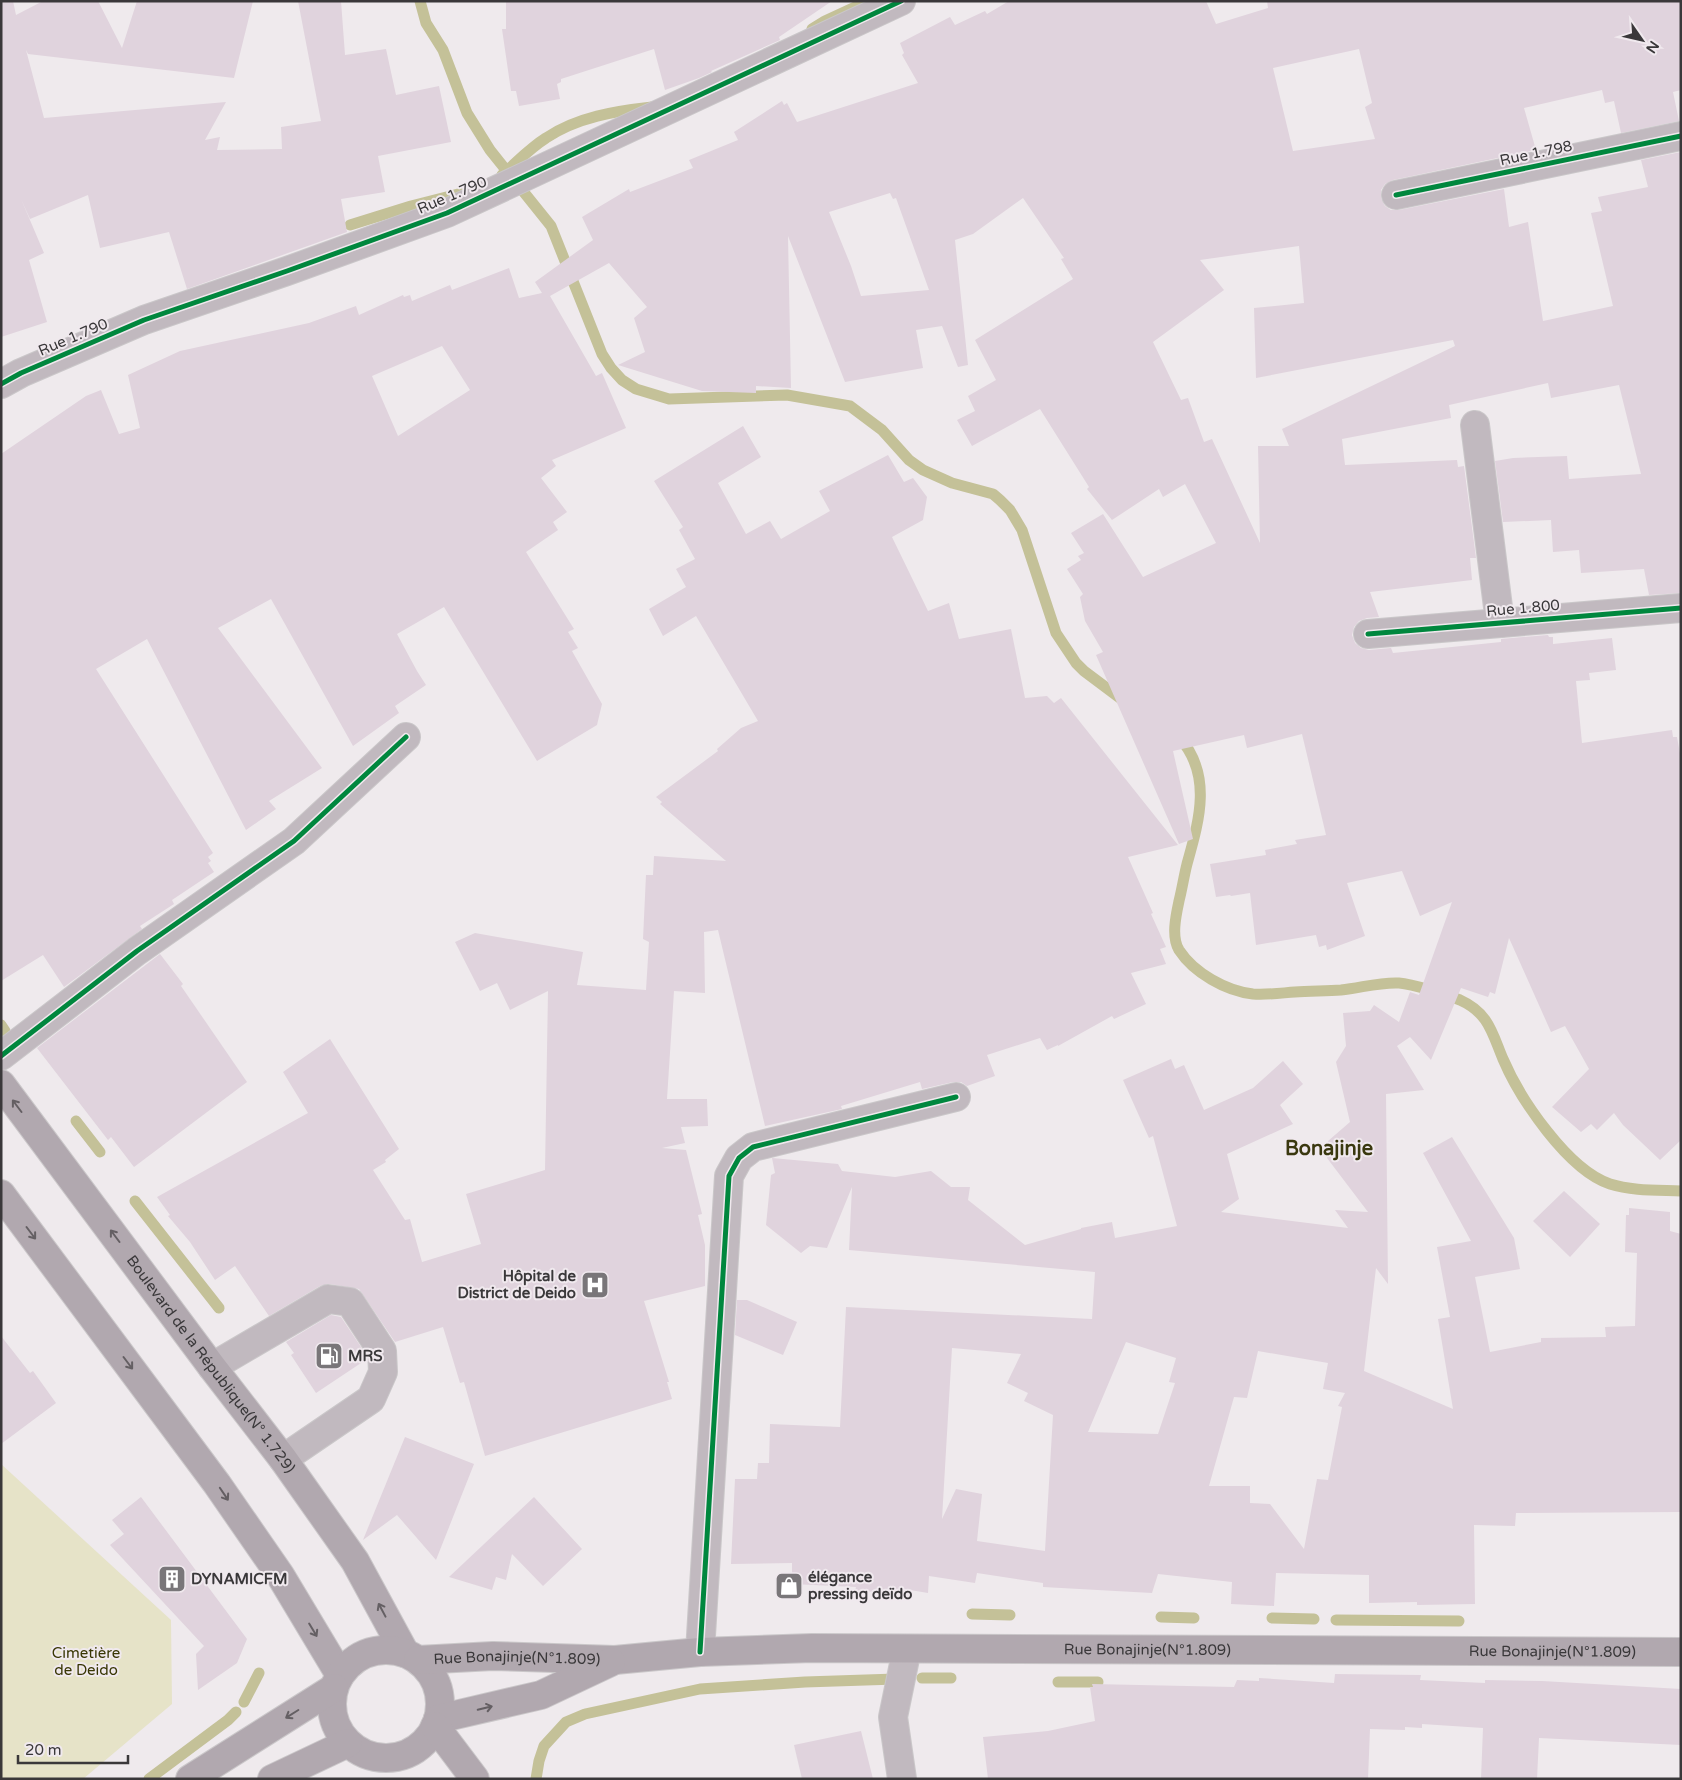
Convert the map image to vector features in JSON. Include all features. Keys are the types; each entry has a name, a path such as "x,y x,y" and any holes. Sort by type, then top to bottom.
{"main road":[{"name":"Boulevard de la République(N° 1.729)","path":"1,1084 212,1367 284,1459 355,1561 411,1656"},
{"path":"1,1194 217,1484 280,1575 337,1682 332,1703 334,1718 339,1732 348,1743 388,1768 395,1757 418,1747 428,1737 436,1722 440,1706 439,1693 427,1669 411,1656 390,1650 375,1651 361,1655 350,1664 337,1682 190,1779"},
{"name":"Rue Bonajinje(N°1.809)","path":"411,1656 493,1656 615,1660 700,1652 812,1648 1681,1652"},
{"name":"Rue Bonajinje(N°1.809)","path":"436,1722 541,1695 615,1660"},
{"path":"436,1722 475,1779"},
{"path":"272,1779 348,1743"}],"street":[{"name":"Rue 1.790","path":"1,384 144,320 447,213 901,1"},
{"name":"Rue 1.798","path":"1396,195 1681,136"},
{"path":"1475,425 1500,623"},
{"name":"Rue 1.800","path":"1368,634 1681,608"},
{"path":"1,1056 137,951 294,841 406,737"},
{"path":"700,1652 730,1176 739,1158 753,1147 956,1097"},
{"path":"212,1367 328,1299 350,1302 382,1351 383,1372 371,1399 284,1459"},
{"path":"902,1779 893,1717 907,1649"}],"green space":[{"name":"Cimetière de Deido","path":"1,1464 171,1620 172,1704 83,1779 1,1779"}],"building":[{"path":"1,1 13,1 16,15 43,1 98,1 122,48 137,1 253,1 234,78 28,54 26,50 44,118 226,102 205,140 220,137 217,150 282,149 281,127 321,121 298,1 341,1 345,55 386,49 396,95 439,86 451,142 378,156 385,192 341,199 347,232 187,289 169,232 100,248 88,195 30,219 21,199 44,253 29,260 47,322 1,337"},
{"path":"506,1 832,1 779,37 780,40 699,78 665,90 654,49 561,79 561,82 557,84 560,99 519,106 516,91 511,91 502,29 506,29"},
{"path":"1009,1 1206,1 1216,24 1268,8 1267,1 1681,1 1681,90 1673,92 1679,121 1621,133 1614,101 1605,103 1602,90 1524,108 1536,150 1393,180 1385,184 1381,190 1381,198 1385,206 1391,210 1399,210 1504,189 1509,227 1528,222 1543,321 1613,306 1591,213 1602,211 1598,197 1648,187 1641,160 1681,152 1681,593 1649,595 1644,569 1581,573 1579,550 1553,552 1551,520 1503,522 1495,461 1513,458 1567,456 1569,479 1641,474 1619,385 1551,398 1548,383 1449,405 1451,418 1342,439 1345,465 1457,460 1458,467 1464,466 1476,558 1470,558 1472,580 1370,592 1379,617 1359,621 1354,627 1352,635 1355,643 1361,648 1369,650 1391,648 1393,653 1501,642 1501,639 1548,635 1553,637 1553,644 1612,638 1616,670 1589,673 1590,680 1576,681 1582,743 1672,730 1673,737 1677,737 1681,759 1681,1140 1660,1160 1623,1125 1614,1113 1597,1130 1591,1124 1581,1132 1552,1107 1589,1069 1565,1026 1551,1032 1509,938 1495,994 1490,992 1488,997 1461,988 1431,1060 1410,1037 1397,1046 1424,1090 1386,1094 1388,1284 1376,1268 1364,1371 1453,1409 1438,1319 1450,1317 1437,1247 1471,1241 1423,1153 1452,1137 1514,1238 1520,1269 1475,1277 1490,1352 1541,1342 1541,1338 1606,1337 1605,1327 1635,1326 1637,1253 1625,1252 1626,1215 1629,1215 1629,1208 1670,1212 1670,1231 1681,1234 1681,1512 1516,1513 1515,1526 1474,1525 1475,1604 1417,1605 1417,1602 1369,1603 1369,1575 1276,1573 1274,1606 1231,1604 1232,1582 1158,1574 1152,1593 1043,1587 1043,1583 977,1573 975,1583 929,1576 928,1593 904,1589 904,1593 855,1591 856,1587 792,1584 792,1563 731,1564 735,1479 757,1479 758,1463 769,1463 770,1424 840,1427 846,1307 1092,1319 1095,1272 849,1250 852,1187 827,1248 810,1246 801,1253 766,1225 771,1175 775,1173 772,1158 838,1164 842,1171 895,1177 931,1171 951,1187 970,1187 968,1200 1025,1245 1081,1228 1112,1222 1115,1238 1177,1226 1153,1136 1149,1138 1123,1080 1171,1059 1175,1069 1184,1065 1204,1110 1253,1088 1283,1061 1303,1084 1280,1105 1293,1124 1227,1154 1239,1199 1221,1212 1348,1228 1335,1210 1368,1212 1327,1158 1328,1141 1350,1122 1336,1062 1346,1046 1343,1013 1370,1011 1374,1005 1399,1022 1410,992 1419,995 1452,902 1420,916 1402,871 1347,883 1365,936 1327,950 1326,945 1319,947 1316,935 1256,945 1250,893 1216,897 1210,864 1266,855 1265,850 1297,844 1295,840 1326,835 1302,734 1247,748 1244,735 1173,751 1193,839 1179,844 1096,655 1103,652 1085,621 1080,597 1083,594 1067,569 1081,560 1078,556 1084,553 1071,533 1103,514 1143,577 1216,543 1185,484 1163,497 1159,489 1112,520 1087,489 1089,487 1040,409 972,446 957,420 975,411 968,396 996,380 975,340 1073,279 1061,259 1064,258 1023,198 973,234 955,240 968,365 958,367 942,326 916,330 923,368 845,382 788,236 791,388 756,386 756,393 702,391 618,365 645,352 634,318 647,307 609,263 550,296 596,376 602,373 626,428 552,460 556,466 541,478 567,512 553,522 558,530 526,552 574,629 568,632 578,648 572,651 602,704 597,725 537,761 444,607 397,634 426,685 395,706 399,713 353,746 271,599 218,628 322,768 269,801 276,809 246,830 147,639 96,669 213,853 208,857 211,861 208,863 214,872 172,900 174,904 140,926 142,929 64,987 43,955 1,981 1,454 86,396 101,390 119,434 140,428 128,375 180,351 309,323 356,306 359,315 403,295 404,297 410,295 412,301 450,285 452,290 509,268 519,298 542,293 535,282 593,240 582,217 629,189 630,192 693,168 689,160 738,140 734,132 782,101 784,105 787,103 797,122 918,83 902,55 904,53 900,43 950,17 955,25 985,11 987,14","holes":["1359,49 1372,103 1365,107 1375,139 1293,151 1273,68","890,193 893,199 896,198 929,290 861,296 829,212","1299,246 1304,303 1254,308 1256,378 1453,340 1455,346 1282,429 1289,446 1258,446 1260,543 1212,439 1204,442 1188,398 1181,400 1153,342 1224,290 1200,260","442,346 470,390 398,436 372,376","1126,1342 1176,1358 1169,1382 1175,1383 1158,1434 1088,1432","952,1348 1021,1354 1007,1383 1028,1393 1024,1401 1053,1415 1045,1551 977,1541 982,1494 956,1489 942,1519","1258,1351 1328,1363 1323,1389 1345,1393 1338,1406 1342,1407 1328,1480 1317,1479 1304,1549 1270,1504 1250,1503 1250,1486 1209,1486 1234,1397 1247,1398"]},
{"path":"743,426 761,457 718,483 746,534 770,521 781,539 830,511 819,491 888,455 904,482 913,478 927,497 923,520 892,537 928,611 949,603 959,639 1011,629 1025,698 1047,696 1054,703 1061,698 1178,845 1128,857 1166,947 1160,949 1166,964 1131,973 1146,1004 1114,1019 1112,1016 1058,1046 1047,1050 1040,1038 987,1055 995,1076 967,1086 961,1082 953,1082 922,1089 920,1082 841,1106 842,1109 765,1126 718,930 704,932 705,993 674,991 667,1099 707,1099 708,1126 681,1127 685,1143 662,1148 686,1150 702,1214 698,1215 705,1245 705,1286 644,1301 669,1382 667,1382 672,1399 485,1456 464,1382 460,1383 443,1327 395,1342 359,1289 330,1284 320,1286 269,1316 235,1266 215,1280 190,1242 168,1216 170,1215 157,1197 308,1113 283,1072 330,1039 399,1149 385,1160 386,1162 373,1170 405,1220 410,1219 422,1262 481,1244 466,1194 545,1170 548,991 510,1010 497,983 480,991 455,942 475,933 583,952 577,985 646,990 649,942 643,939 646,875 653,875 654,856 726,861 660,804 662,802 656,797 718,751 717,749 741,728 758,721 696,616 663,636 649,609 686,587 676,569 695,559 679,530 683,527 654,481"},
{"path":"160,954 183,984 181,986 247,1082 134,1167 111,1137 108,1140 37,1048"},
{"path":"1564,1191 1600,1224 1570,1257 1533,1221"},
{"path":"737,1300 747,1300 797,1322 783,1355 735,1335"},
{"path":"331,1315 341,1317 367,1356 367,1359 316,1393 291,1355 294,1353 286,1342"},
{"path":"1,1336 30,1373 33,1371 56,1403 1,1444"},
{"path":"405,1437 474,1464 436,1560 397,1515 363,1540"},
{"name":"DYNAMICFM","path":"141,1497 247,1639 237,1663 198,1690 196,1654 204,1646 110,1545 124,1534 112,1520"},
{"path":"534,1497 582,1549 543,1586 512,1554 506,1580 496,1577 492,1590 449,1577"},
{"path":"1335,1674 1421,1675 1420,1680 1485,1683 1485,1680 1542,1681 1681,1689 1681,1745 1539,1738 1537,1779 1481,1779 1483,1728 1422,1724 1422,1728 1405,1727 1405,1730 1370,1729 1368,1779 988,1779 983,1737 1048,1731 1095,1721 1090,1687 1093,1687 1092,1684 1234,1687 1237,1680 1259,1681 1259,1678 1334,1683"},
{"path":"861,1731 873,1779 802,1779 794,1745"}],"waterway":[{"path":"420,1 426,23 443,50 467,113 490,150 551,226 602,354 622,380 636,389 669,399 787,395 850,406 882,430 909,460 923,470 952,483 993,494 1010,510 1022,530 1056,633 1076,663 1124,701"},
{"path":"812,29 866,2"},
{"path":"502,175 540,142 571,125 597,116 652,107"},
{"path":"350,225 411,206 466,192"},
{"path":"1179,737 1190,752 1200,783 1199,815 1175,926 1175,939 1179,950 1193,966 1222,985 1253,994 1341,990 1377,984 1399,983 1460,1000 1470,1005 1483,1018 1492,1032 1511,1075 1533,1112 1562,1149 1578,1164 1594,1176 1610,1184 1645,1190 1681,1191"},
{"path":"1,1025 5,1031"},
{"path":"76,1121 100,1152"},
{"path":"135,1201 219,1308"},
{"path":"972,1614 1010,1615"},
{"path":"1161,1617 1194,1618"},
{"path":"1272,1618 1314,1619"},
{"path":"1336,1620 1459,1621"},
{"path":"244,1702 259,1673"},
{"path":"922,1678 951,1678"},
{"path":"536,1779 544,1746 566,1722 585,1714 700,1689 805,1682 896,1679"},
{"path":"1058,1682 1098,1682"},
{"path":"149,1779 236,1712"}],"cycle path":[{"path":"1,384 21,373 144,320 447,213 901,1"},
{"path":"1396,195 1681,136"},
{"path":"1368,634 1681,608"},
{"path":"1,1056 137,951 294,841 406,737"},
{"path":"700,1652 729,1176 739,1158 753,1147 956,1097"}],"place":[{"name":"Hôpital de District de Deido","path":"595,1285"},
{"name":"MRS","path":"329,1356"},
{"name":"DYNAMICFM","path":"172,1579"},
{"name":"élégance pressing deïdo","path":"789,1586"}],"district":[{"name":"Bonajinje","path":"1329,1148"}]}
